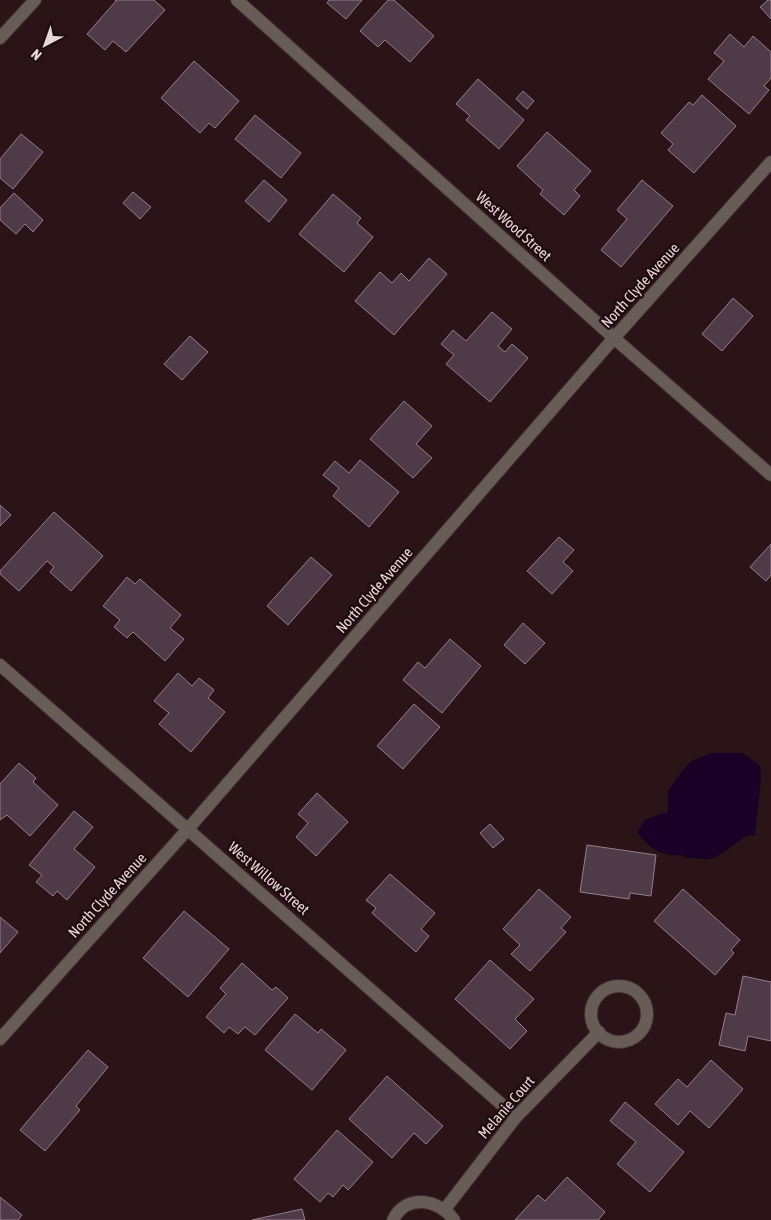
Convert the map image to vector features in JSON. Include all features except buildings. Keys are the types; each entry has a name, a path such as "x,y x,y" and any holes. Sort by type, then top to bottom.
{"street":[{"path":"0,38 34,0"},
{"name":"West Wood Street","path":"237,0 771,476"},
{"name":"North Clyde Avenue","path":"0,1039 188,828 614,338 771,162"},
{"name":"West Willow Street","path":"0,665 516,1117"},
{"path":"621,986 632,989 640,996 646,1005 647,1016 644,1026 638,1035 629,1040 618,1042 608,1039 599,1032 593,1023 592,1012 594,1002 601,993 610,988 621,986"},
{"name":"Melanie Court","path":"445,1209 516,1117 599,1032"},
{"path":"393,1220 406,1206 419,1202 433,1202 445,1209 454,1220"}],"shaded area":[{"path":"712,753 743,753 760,766 761,780 755,835 738,841 719,856 710,859 685,858 682,855 668,855 656,851 637,832 646,819 668,812 668,791 691,761"}]}
